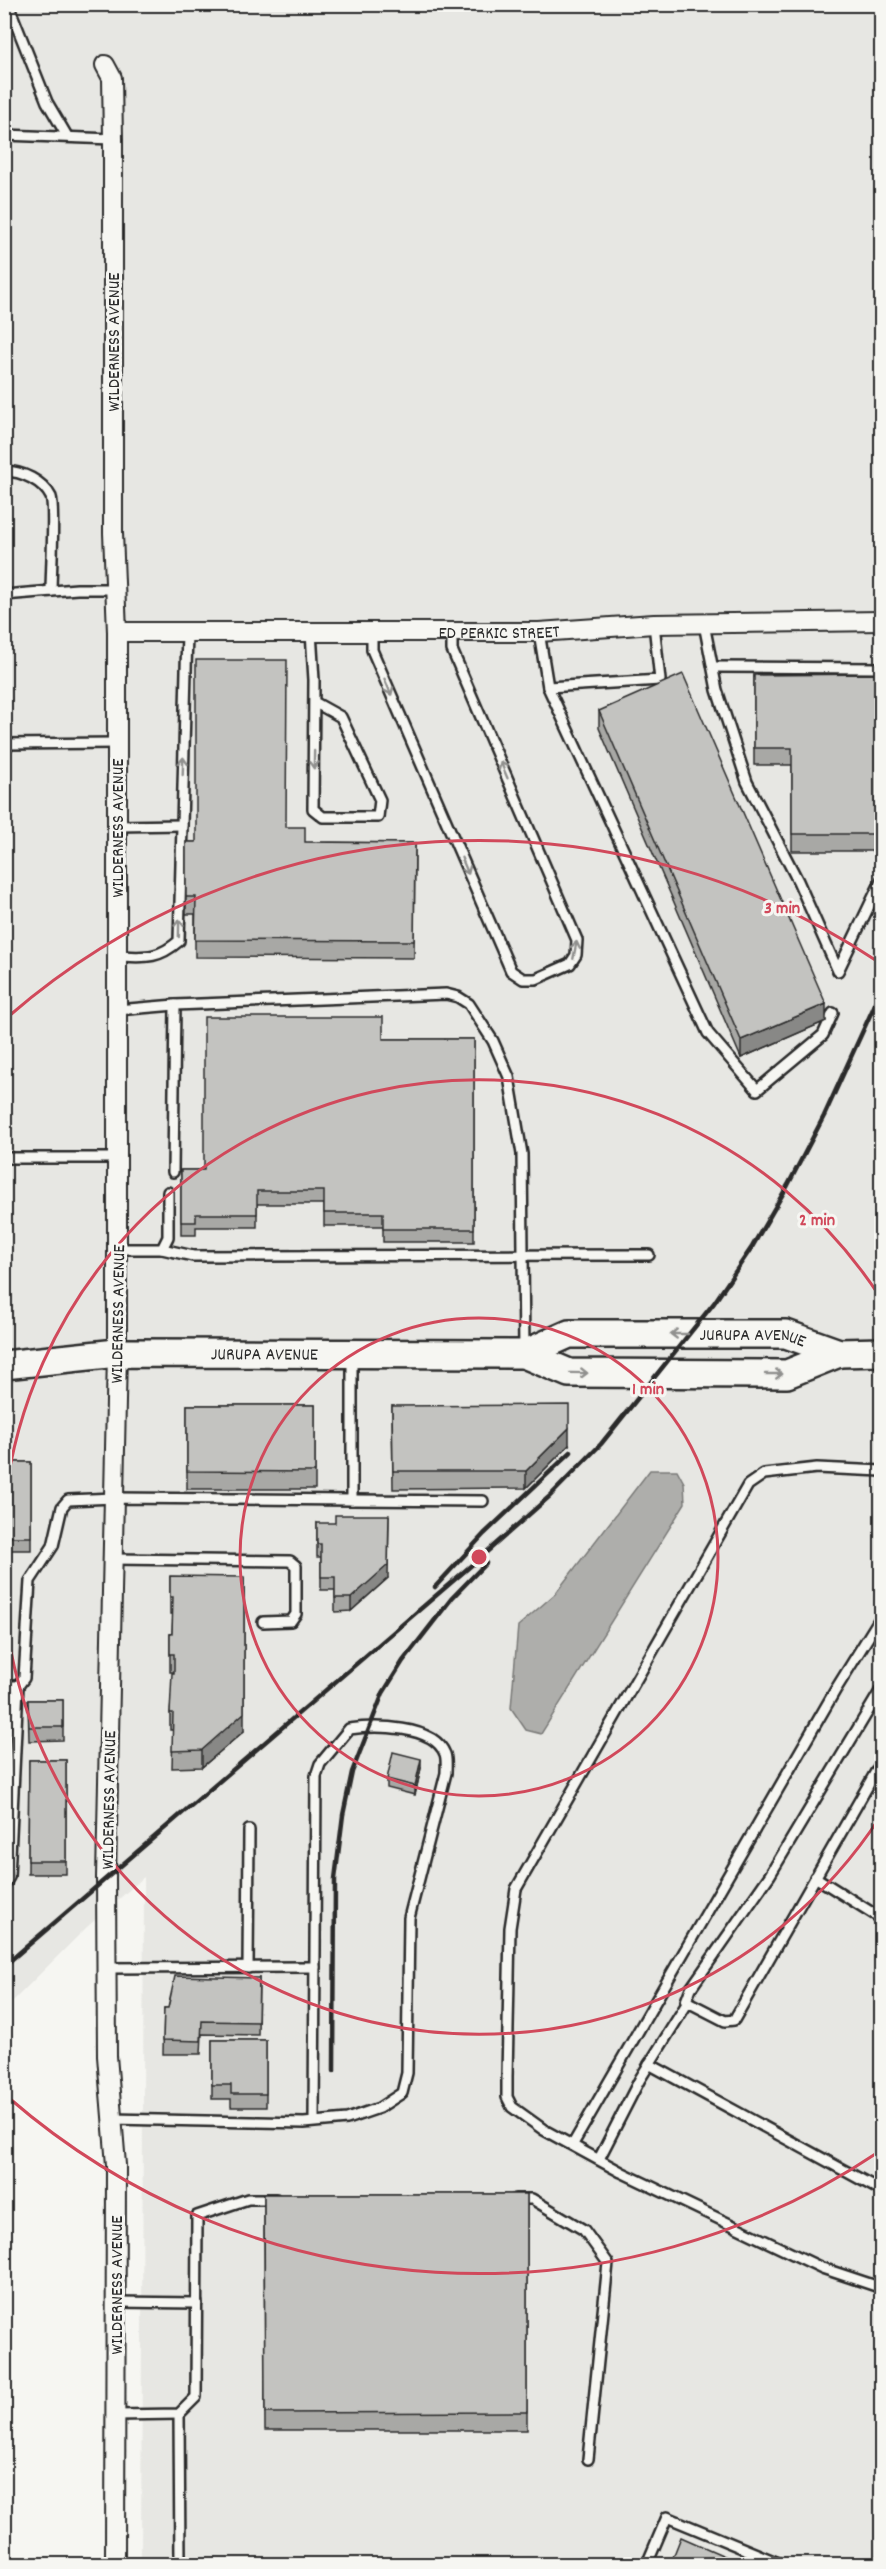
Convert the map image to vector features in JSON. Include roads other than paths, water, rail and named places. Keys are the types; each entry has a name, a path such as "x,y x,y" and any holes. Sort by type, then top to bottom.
{"main road":[{"name":"JURUPA AVENUE","path":"524,1354 569,1334 786,1334 839,1353"},
{"name":"JURUPA AVENUE","path":"4,1365 117,1353 524,1354 569,1373 787,1374 839,1353 882,1352"}],"street":[{"name":"WILDERNESS AVENUE","path":"105,64 112,78 117,632 117,1353 106,2056 116,2165 115,2565"},
{"name":"ED PERKIC STREET","path":"117,632 539,632 654,624 882,621"}],"lane":[{"path":"8,4 47,102 67,136"},
{"path":"4,135 113,138"},
{"path":"4,471 16,471 42,485 52,499 51,591"},
{"path":"4,595 115,589"},
{"path":"548,687 660,680 654,624"},
{"path":"704,624 717,690 747,782 798,881 838,971 882,879"},
{"path":"117,956 153,957 167,951 179,941 187,632"},
{"path":"311,632 314,702 313,809 323,817 378,817 380,800 341,717 314,702"},
{"path":"372,632 372,650 511,971 523,979 536,979 570,964 576,956 577,940 452,650 452,632"},
{"path":"539,632 548,687 708,1033 757,1090 823,1035 833,1013"},
{"path":"713,667 882,668"},
{"path":"4,744 117,743"},
{"path":"117,826 182,825"},
{"path":"117,1010 175,1005 446,994 458,997 469,1004 493,1041 509,1077 522,1154 524,1354"},
{"path":"173,1172 175,1005"},
{"path":"4,1158 117,1158"},
{"path":"162,1249 168,1237 168,1192"},
{"path":"117,1249 162,1249 193,1256 649,1254"},
{"path":"352,1354 352,1500"},
{"path":"882,1471 817,1468 764,1474 748,1485 516,1889 510,1928 507,2097 512,2107 544,2130 599,2159 822,2268 882,2288"},
{"path":"4,1885 9,1877 18,1686 24,1678 30,1581 53,1546 62,1507 68,1500 114,1498 483,1501"},
{"path":"112,1559 290,1561 296,1566 296,1614 291,1621 263,1622"},
{"path":"573,2144 819,1718 882,1615"},
{"path":"4,1686 18,1686"},
{"path":"599,2159 649,2064 688,2002 691,1988 770,1875 882,1688"},
{"path":"112,2119 314,2121 347,2119 379,2108 402,2093 407,2073 408,1918 446,1773 445,1754 433,1739 417,1732 381,1727 349,1729 320,1764 316,1776 314,2121"},
{"path":"688,2002 725,2021 734,2020 882,1761"},
{"path":"248,1968 249,1830"},
{"path":"815,1877 882,1919"},
{"path":"107,1968 315,1967"},
{"path":"649,2064 882,2190"},
{"path":"116,2415 179,2414 196,2397 197,2216 248,2199 282,2199"},
{"path":"509,2199 532,2199 584,2230 608,2263 588,2459"},
{"path":"116,2302 197,2302"},
{"path":"179,2414 180,2565"},
{"path":"647,2565 667,2517 781,2565"}],"railway":[{"path":"4,1966 481,1557 550,1496 601,1444 714,1303 752,1247 824,1116 882,989"},
{"path":"435,1587 484,1534 571,1452"},
{"path":"334,2071 335,1879 343,1815 352,1772 383,1693 403,1661 452,1598 486,1563"}]}
